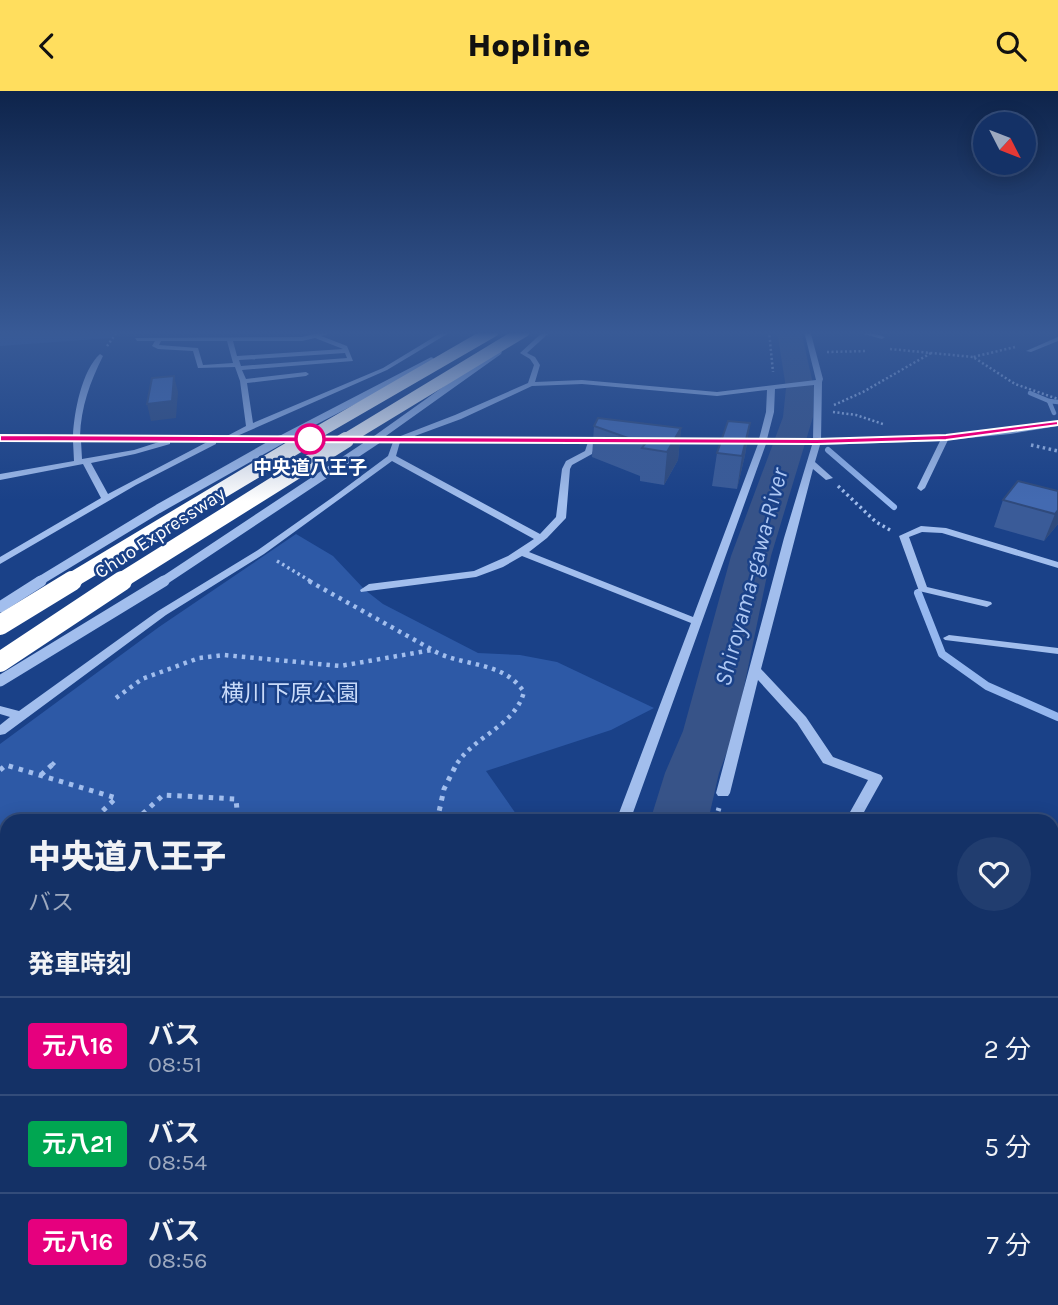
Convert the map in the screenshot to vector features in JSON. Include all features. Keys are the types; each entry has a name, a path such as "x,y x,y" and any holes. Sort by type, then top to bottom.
{"highway":[{"name":"Chuo Expressway","path":"0,625 231,483 395,388"},
{"name":"Chuo Expressway","path":"0,662 260,491 431,388"}],"street":[{"path":"84,388 75,438 82,462 106,499"},
{"path":"244,388 250,426"},
{"path":"0,561 201,446 224,439 340,388"},
{"path":"0,607 71,560 241,461 383,388"},
{"path":"0,681 180,571 409,418 449,388"},
{"path":"397,440 523,388"},
{"path":"646,388 717,394 770,388"},
{"path":"626,814 766,441 775,388"},
{"path":"723,793 811,462 813,442 822,411 816,388"},
{"path":"658,440 813,442 946,437 1058,424"},
{"path":"921,488 946,437"},
{"path":"0,438 619,440"},
{"path":"0,477 144,450 176,439"},
{"path":"0,731 162,613 261,552 392,457 397,440"},
{"path":"365,590 369,587 476,574 493,569 521,552 561,518 566,469 569,463 589,452 593,440"},
{"path":"392,457 539,538"},
{"path":"811,462 829,478"},
{"path":"988,604 923,589 904,537 921,529 943,530 1058,565"},
{"path":"521,552 698,622"},
{"path":"949,638 1058,651"},
{"path":"756,670 802,720 828,760 876,778 856,814"},
{"path":"0,710 20,716"}],"path":[{"path":"822,411 870,388"},
{"path":"1025,388 1058,400"},
{"path":"822,411 856,415 920,438"},
{"path":"829,478 876,522 904,537"},
{"path":"261,552 368,617 454,660 504,670 518,679 524,692 522,706 459,759 446,782 439,814"},
{"path":"116,698 142,679 199,658 224,655 340,666 434,650"},
{"path":"41,775 58,759"},
{"path":"0,770 6,765 116,798 99,814"},
{"path":"143,814 163,795 236,799 237,814"}],"green space":[{"name":"横川下原公園","path":"296,534 333,556 365,590 383,604 478,653 520,655 557,662 654,708 611,730 486,771 516,814 0,814 0,744 159,627"}],"building":[{"path":"150,388 173,388 172,401 147,404"},
{"path":"598,418 681,428 667,452 642,448 645,444 594,426"},
{"path":"728,421 750,423 742,456 717,453"},
{"path":"1018,481 1058,491 1058,510 1055,514 1003,500"}],"waterway":[{"name":"Shiroyama-gawa-River","path":"681,814 692,773 709,731 751,556 798,417 800,388"},
{"path":"1030,393 1049,401"},
{"path":"1049,401 1058,402"},
{"path":"1049,401 1054,413"},
{"path":"828,450 894,507"},
{"path":"918,593 942,654 987,686 1058,717"}],"bus line":[{"name":"元八16","path":"0,438 817,442 946,437 1058,424"}],"place":[{"name":"中央道八王子","path":"310,439"}]}
